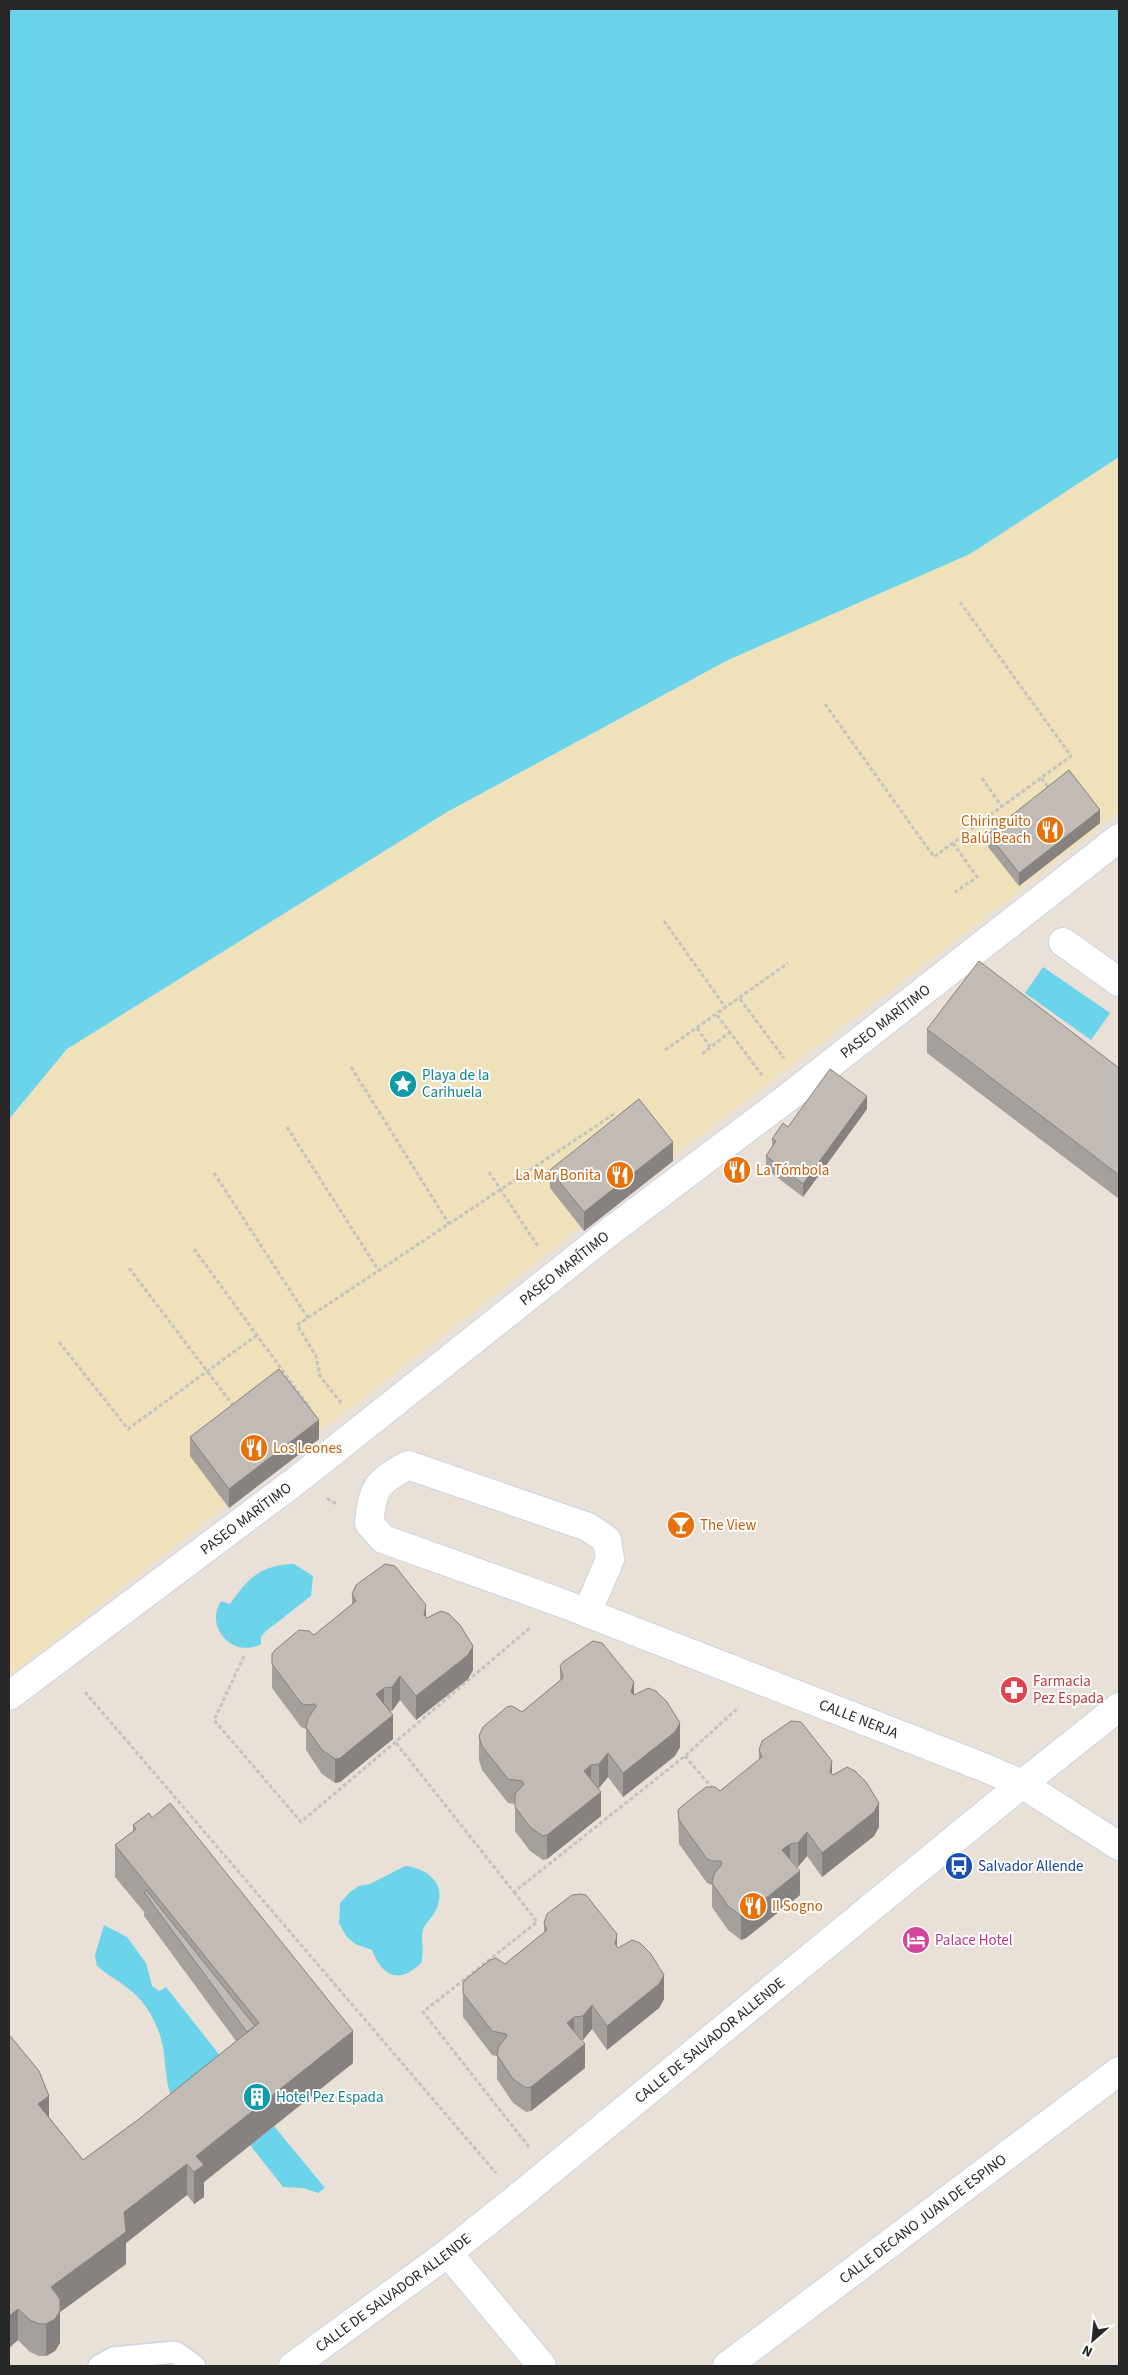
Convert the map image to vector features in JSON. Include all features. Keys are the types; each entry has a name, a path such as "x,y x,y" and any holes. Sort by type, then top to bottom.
{"street":[{"name":"PASEO MARÍTIMO","path":"9,1696 297,1480 556,1274 804,1085 1119,838"},
{"path":"1062,942 1119,982"},
{"path":"369,1523 372,1496 384,1478 408,1465 588,1528 607,1540 610,1559 587,1613"},
{"name":"CALLE NERJA","path":"369,1523 383,1539 560,1602 1022,1784 1119,1846"},
{"name":"CALLE DE SALVADOR ALLENDE","path":"294,2366 448,2253 517,2198 1022,1784 1119,1707"},
{"name":"CALLE DECANO JUAN DE ESPINO","path":"727,2366 1119,2071"},
{"path":"448,2253 542,2366"}],"lane":[{"path":"99,2366 113,2358 175,2352 195,2366"}],"path":[{"path":"824,704 934,857 1042,778 1071,756 960,602"},
{"path":"982,778 1002,807"},
{"path":"1042,778 1055,795"},
{"path":"985,819 1000,838"},
{"path":"953,843 977,877 954,892"},
{"path":"664,921 726,1008"},
{"path":"665,1050 788,963"},
{"path":"740,998 804,1085"},
{"path":"717,1015 782,1102"},
{"path":"697,1028 710,1048"},
{"path":"702,1054 730,1032"},
{"path":"351,1067 449,1224"},
{"path":"361,1428 320,1376 316,1356 297,1325 614,1114"},
{"path":"287,1128 379,1271"},
{"path":"489,1172 556,1274"},
{"path":"214,1173 308,1318"},
{"path":"194,1249 338,1447"},
{"path":"129,1268 236,1409"},
{"path":"59,1342 128,1429 257,1335"},
{"path":"297,1480 369,1523"},
{"path":"244,1656 214,1720 301,1822 560,1602"},
{"path":"514,1892 685,1756 765,1683"},
{"path":"85,1692 517,2198"},
{"path":"396,1743 537,1922 422,2012 548,2172"},
{"path":"685,1756 714,1791"}],"sand":[{"name":"Playa de la Carihuela","path":"1119,457 1119,811 1030,883 568,1237 9,1676 9,1119 67,1049 447,812 728,660 970,554"}],"water":[{"path":"9,9 1119,9 1119,457 970,554 728,660 447,812 67,1049 9,1119"},
{"path":"1043,967 1110,1013 1091,1040 1025,993"},
{"path":"294,1564 313,1576 311,1596 266,1631 261,1637 261,1644 251,1648 241,1647 232,1644 224,1638 216,1621 221,1601 230,1604 243,1586 264,1570"},
{"path":"405,1866 421,1870 434,1879 438,1886 439,1901 435,1913 423,1929 421,1963 413,1970 398,1975 386,1971 376,1959 372,1950 355,1944 346,1936 339,1923 340,1903 350,1892 359,1886 370,1884"},
{"path":"104,1925 127,1937 146,1963 152,1986 159,1991 166,1987 229,2067 171,2096 161,2038 150,2013 139,1998 122,1983 97,1966 95,1955"},
{"path":"274,2126 325,2188 318,2193 303,2188 283,2187 250,2145"}],"building":[{"name":"Chiringuito Balú Beach","path":"1069,770 1100,810 1019,873 988,834"},
{"path":"979,961 1119,1068 1119,1175 927,1029"},
{"path":"830,1069 867,1096 803,1184 766,1156 776,1141 772,1139 783,1123 788,1127"},
{"path":"639,1099 673,1142 584,1212 550,1170"},
{"name":"Los Leones","path":"279,1369 319,1420 229,1489 190,1437"},
{"path":"385,1564 395,1566 426,1605 424,1615 427,1618 441,1611 449,1614 460,1625 473,1646 468,1655 416,1696 400,1676 392,1687 384,1688 376,1694 393,1715 340,1758 335,1759 322,1750 306,1727 308,1718 316,1707 315,1704 305,1705 301,1703 272,1664 272,1654 299,1630 309,1631 314,1635 356,1601 352,1594 356,1585"},
{"path":"593,1641 602,1643 634,1682 631,1692 634,1695 648,1688 656,1691 667,1702 680,1723 675,1732 623,1773 608,1753 599,1764 591,1765 584,1771 601,1792 547,1835 543,1836 530,1827 515,1807 515,1794 524,1784 522,1781 508,1779 482,1746 479,1736 483,1727 507,1707 512,1706 522,1712 563,1678 560,1666 563,1662"},
{"path":"791,1721 801,1722 832,1761 830,1772 833,1775 847,1767 855,1771 866,1782 879,1803 874,1812 822,1853 807,1832 798,1843 790,1844 782,1850 800,1871 741,1916 728,1906 712,1883 714,1874 722,1864 721,1861 707,1859 679,1820 678,1810 706,1787 715,1787 720,1791 762,1757 759,1750 762,1741"},
{"name":"Hotel Pez Espada","path":"170,1803 353,2031 196,2156 204,2165 194,2172 187,2164 124,2212 126,2232 51,2287 60,2299 60,2311 55,2319 46,2324 39,2324 30,2320 18,2309 9,2316 9,2035 39,2071 49,2096 38,2104 83,2160 139,2119 259,2023 115,1845 136,1829 133,1825 149,1813 152,1818"},
{"path":"146,1890 255,2026 247,2032 144,1892"},
{"path":"572,1895 586,1895 617,1934 615,1944 618,1948 632,1940 640,1943 651,1954 664,1975 659,1984 607,2026 592,2005 583,2016 574,2017 567,2023 585,2044 531,2087 526,2088 513,2079 497,2055 499,2046 507,2036 506,2034 492,2031 463,1993 463,1983 490,1960 496,1958 505,1964 547,1930 544,1923 547,1914"}],"place":[{"name":"Chiringuito Balú Beach","path":"1050,830"},
{"name":"Playa de la Carihuela","path":"403,1084"},
{"name":"La Tómbola","path":"737,1170"},
{"name":"La Mar Bonita","path":"620,1175"},
{"name":"Los Leones","path":"254,1448"},
{"name":"The View","path":"681,1525"},
{"name":"Farmacia Pez Espada","path":"1014,1690"},
{"name":"Salvador Allende","path":"959,1866"},
{"name":"Il Sogno","path":"753,1906"},
{"name":"Palace Hotel","path":"916,1940"},
{"name":"Hotel Pez Espada","path":"257,2097"}]}
